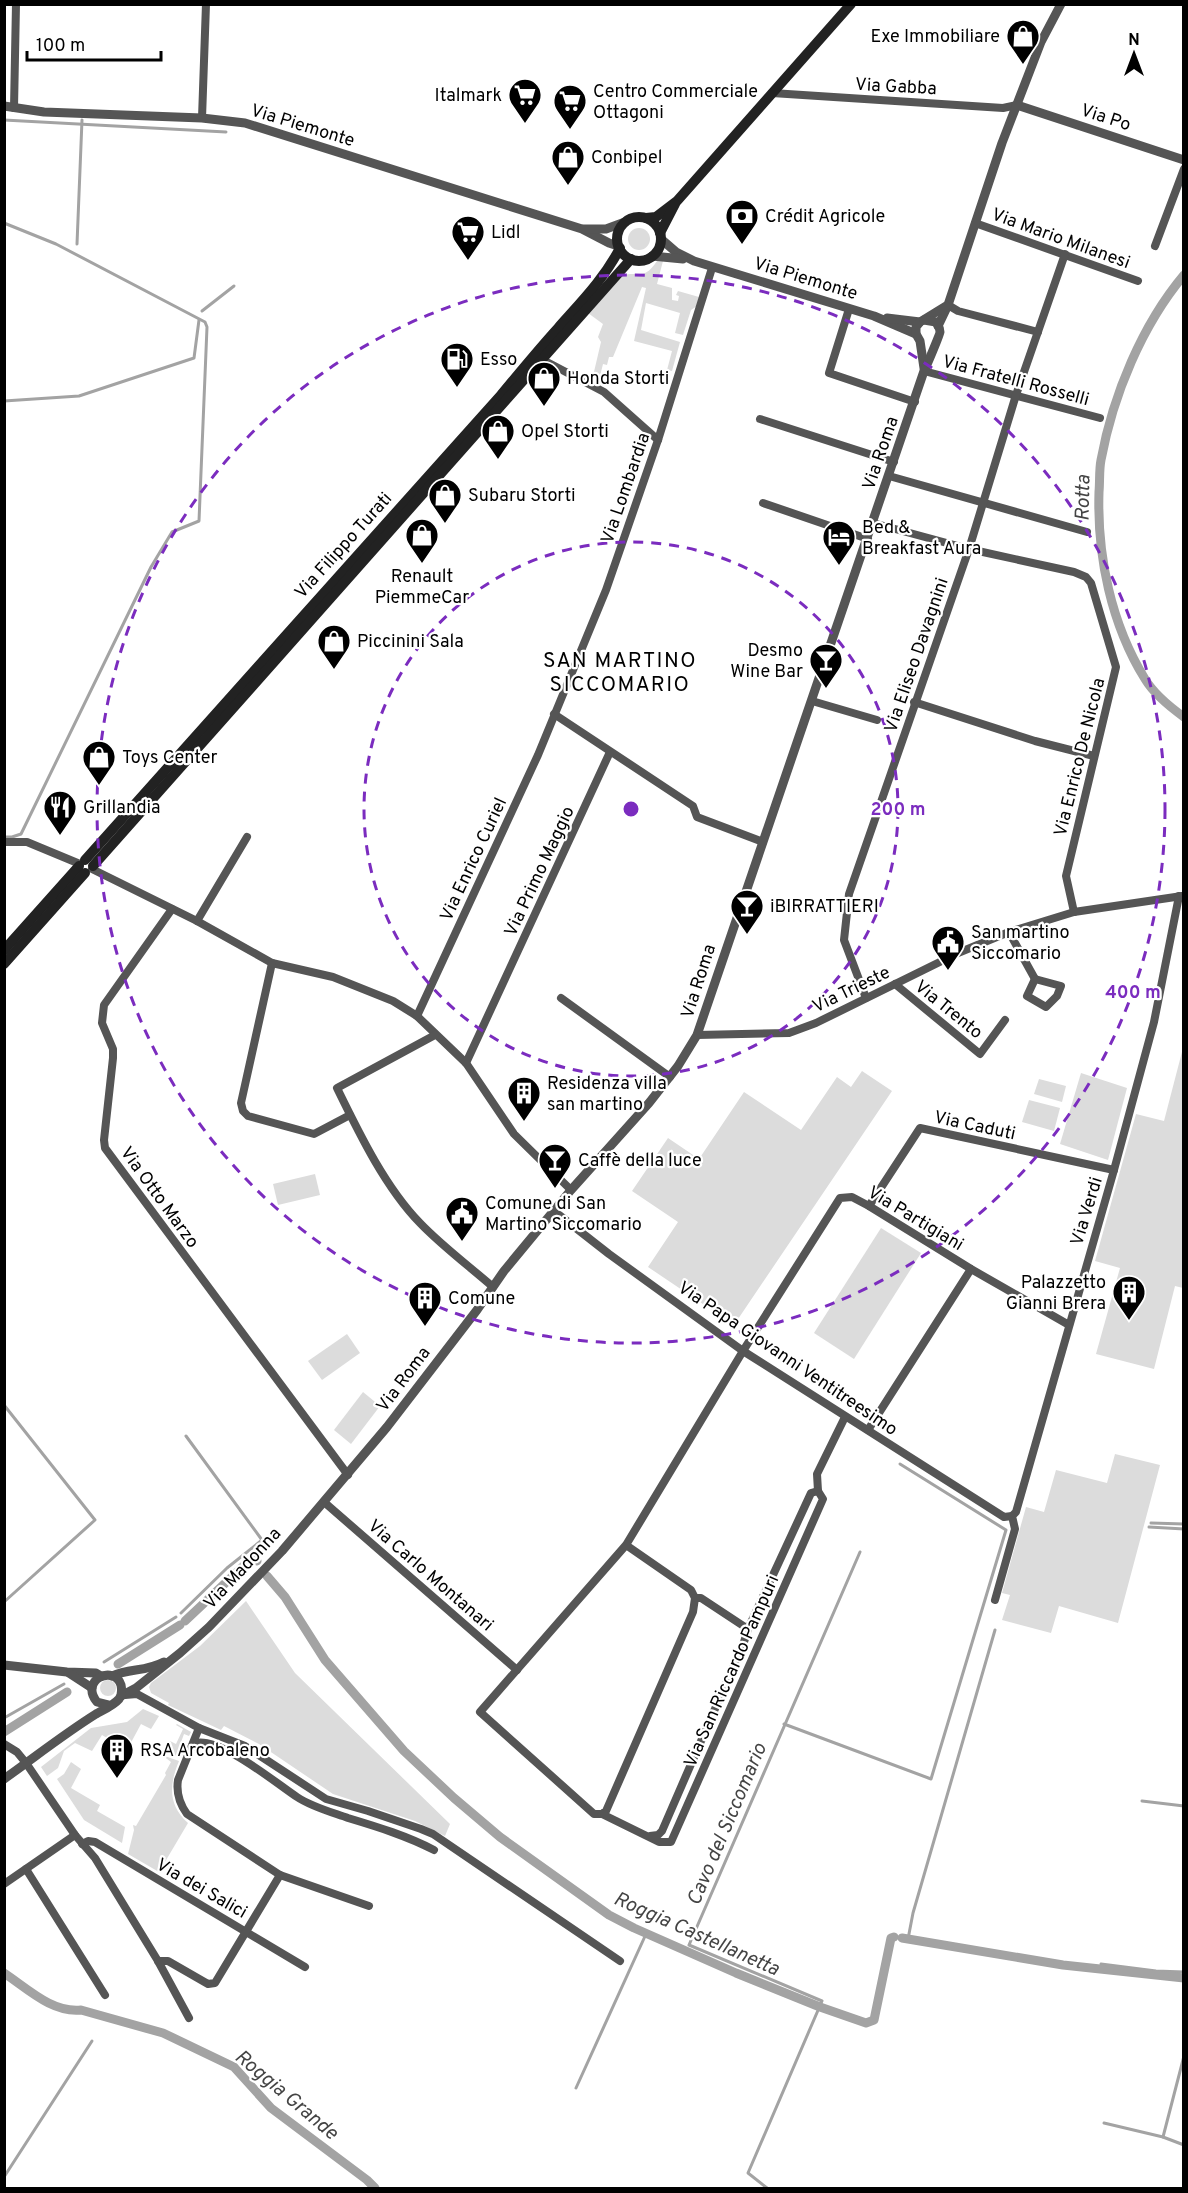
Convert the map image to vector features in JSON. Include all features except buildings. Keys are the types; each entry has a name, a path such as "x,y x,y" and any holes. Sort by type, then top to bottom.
{"main road":[{"path":"677,201 660,236 656,252 643,260 626,256 619,247 618,233 625,222 639,217 656,217 677,201 850,4"},
{"path":"646,218 655,224 660,236"},
{"name":"Via Filippo Turati","path":"4,964 86,866 600,282 611,267 619,247"},
{"name":"Via Filippo Turati","path":"4,950 86,866 543,360 631,259"}],"street":[{"path":"9,107 16,4"},
{"path":"202,118 206,4"},
{"path":"938,326 948,305 975,223 1041,42 1062,4"},
{"name":"Via Gabba","path":"772,93 1003,108 1017,105"},
{"name":"Via Po","path":"1017,105 1184,159"},
{"name":"Via Piemonte","path":"9,107 44,112 202,118 245,123 582,229 619,247"},
{"path":"1155,246 1184,169"},
{"name":"Via Piemonte","path":"582,229 606,229 625,222"},
{"name":"Via Mario Milanesi","path":"975,223 1138,281"},
{"name":"Via Piemonte","path":"660,236 676,252 712,268 874,316 922,321"},
{"name":"Via Eliseo Davagnini","path":"866,998 844,940 849,894 969,549 1016,395 1065,254"},
{"name":"Via Piemonte","path":"652,256 694,261"},
{"name":"Via Lombardia","path":"554,714 606,590 658,440 712,268"},
{"path":"922,321 932,320 938,326 940,333 935,342 927,344 918,338 916,327 922,321 948,305"},
{"path":"948,305 958,311 1038,332"},
{"path":"849,309 829,374 915,402"},
{"name":"Via Piemonte","path":"874,316 918,338"},
{"name":"Via Roma","path":"918,338 924,371"},
{"name":"Via Roma","path":"324,1502 387,1427 493,1287 571,1190 670,1077 698,1035 935,342"},
{"path":"543,360 604,392 658,440"},
{"name":"Via Fratelli Rosselli","path":"924,371 1100,418"},
{"path":"760,419 894,462"},
{"path":"889,476 1087,532"},
{"path":"763,503 868,539"},
{"path":"873,523 969,549"},
{"name":"Via Enrico De Nicola","path":"969,549 1074,572 1086,577 1100,612 1116,667 1066,876 1074,912"},
{"path":"812,701 877,720"},
{"path":"914,702 1035,741 1094,756"},
{"path":"554,714 693,806 697,816 763,842"},
{"name":"Via Enrico Curiel","path":"417,1016 506,826 554,714"},
{"name":"Via Primo Maggio","path":"466,1063 610,752"},
{"path":"197,921 247,837"},
{"path":"4,842 27,842 86,866 197,921 273,963 333,977 393,1001 417,1016 466,1063 514,1134 571,1190"},
{"name":"Via Trieste","path":"698,1035 789,1033 816,1023 958,953 1008,932 1074,912 1181,896"},
{"name":"Via Verdi","path":"995,1600 1015,1529 1012,1516 1016,1512 1154,1022 1181,896"},
{"name":"Via Otto Marzo","path":"172,909 104,1005 102,1023 113,1049 105,1148 348,1474"},
{"path":"1008,932 1035,979"},
{"path":"273,963 241,1103 243,1111 248,1116 314,1134 350,1115"},
{"name":"Via Trento","path":"895,984 980,1054 1005,1020"},
{"path":"561,998 670,1077"},
{"path":"435,1035 337,1088 391,1186 420,1223 493,1287"},
{"name":"Via Caduti","path":"869,1206 920,1128 1114,1170"},
{"name":"Via Partigiani","path":"743,1351 840,1198 852,1197 1069,1325"},
{"name":"Via Papa Giovanni Ventitreesimo","path":"554,1211 609,1254 743,1351 1004,1517 1012,1516"},
{"path":"868,1431 971,1269"},
{"path":"517,1670 626,1545 743,1351"},
{"name":"Via San Riccardo Pampuri","path":"517,1670 480,1712 594,1814 602,1814 660,1842 671,1842 823,1499 818,1491 817,1474 845,1417"},
{"name":"Via San Riccardo Pampuri","path":"650,1836 658,1835 662,1831 750,1625 811,1493 818,1491"},
{"name":"Via Madonna","path":"180,1653 209,1627 282,1551 324,1502"},
{"name":"Via Carlo Montanari","path":"324,1502 517,1670"},
{"name":"Via San Riccardo Pampuri","path":"626,1545 691,1590 695,1598 701,1598 750,1625"},
{"path":"602,1814 606,1811 693,1612 695,1598"},
{"path":"750,1625 767,1627"},
{"path":"744,1642 757,1647"},
{"path":"4,1665 112,1676 120,1672 152,1668 180,1653"},
{"path":"4,1779 80,1724 145,1682 180,1653"},
{"path":"67,1672 103,1704 109,1705"},
{"path":"80,1724 91,1711 96,1679 101,1676"},
{"path":"112,1676 121,1686 121,1696"},
{"path":"145,1682 144,1692 147,1700"},
{"path":"121,1696 137,1694 200,1728 245,1746 326,1799 368,1810 433,1834 620,1961"},
{"path":"200,1728 178,1780 177,1788 182,1806 194,1820 280,1875 369,1906"},
{"path":"213,1733 216,1746"},
{"path":"193,1744 201,1742 216,1746 245,1761 301,1800 406,1836 434,1850"},
{"path":"4,1744 17,1752 26,1763 75,1835 95,1858 158,1961 189,2018"},
{"path":"4,1884 75,1835"},
{"name":"Via dei Salici","path":"82,1844 88,1841 94,1842 305,1967"},
{"path":"26,1869 105,1995"},
{"path":"158,1961 168,1961 208,1984 214,1984 218,1981 280,1875"}],"shaded area":[{"path":"639,228 647,231 650,239 647,247 639,250 631,247 628,239 631,231"},
{"path":"657,261 663,261 657,284 672,288 672,300 678,301 679,296 676,295 678,291 699,297 697,306 691,310 683,335 675,333 680,313 646,303 641,330 680,342 672,371 667,370 672,351 634,341 646,288 642,287 613,357 609,357 607,365 603,364 600,376 596,379 593,376 601,342 598,337 603,324 588,313 622,276 644,273"},
{"path":"1183,1048 1183,1288 1175,1286 1154,1369 1096,1354 1120,1268 1095,1261 1136,1114 1164,1121"},
{"path":"862,1071 892,1091 734,1325 648,1267 678,1222 632,1191 668,1138 699,1159 744,1092 801,1130 837,1077 851,1087"},
{"path":"1081,1073 1127,1088 1108,1160 1060,1144"},
{"path":"1039,1079 1066,1086 1062,1102 1034,1094"},
{"path":"1029,1100 1060,1108 1054,1131 1022,1122"},
{"path":"315,1174 320,1195 278,1205 273,1184"},
{"path":"881,1228 921,1253 854,1359 814,1333"},
{"path":"347,1334 360,1353 322,1380 308,1361"},
{"path":"363,1392 380,1406 351,1444 334,1430"},
{"path":"1115,1454 1160,1465 1118,1623 1059,1606 1051,1633 1002,1620 1010,1595 1002,1593 1026,1507 1044,1512 1056,1470 1107,1483"},
{"path":"246,1601 295,1673 450,1824 445,1836 415,1821 333,1794 259,1744 224,1726 221,1730 168,1705 169,1703 151,1693 149,1687 151,1683 200,1646"},
{"path":"108,1680 114,1682 116,1688 114,1694 108,1696 102,1694 100,1688 102,1682"},
{"path":"143,1709 159,1716 151,1729 141,1724 127,1750 102,1735 92,1751 75,1743 64,1751 58,1768 47,1776 41,1767 91,1728 127,1722"},
{"path":"177,1724 191,1732 189,1736 184,1734 180,1745 185,1747 181,1758 164,1751 170,1741 176,1744 183,1729"},
{"path":"162,1755 179,1761 173,1778 172,1794 177,1809 188,1823 159,1872 128,1854 134,1830 133,1825 136,1826 166,1775 171,1762"},
{"path":"71,1762 81,1769 71,1788 100,1805 97,1811 125,1827 122,1843 84,1820 57,1779 64,1774"}],"waterway":[{"path":"4,120 226,132"},
{"path":"77,244 82,120"},
{"path":"4,223 56,244 205,322 207,327 199,521 172,532 151,567 21,834 4,837"},
{"name":"Rotta","path":"1184,275 1142,338 1121,386 1106,435 1100,468 1099,492 1104,565 1108,589 1123,636 1149,685 1184,717"},
{"path":"202,311 234,286"},
{"path":"4,401 79,396 194,358 199,320"},
{"name":"Cavo del Siccomario","path":"4,1405 95,1520 4,1602"},
{"name":"Cavo del Siccomario","path":"181,1613 227,1568 262,1540 186,1436"},
{"path":"784,1724 931,1779 1006,1530 900,1464"},
{"name":"Cavo del Siccomario","path":"1151,1523 1184,1524"},
{"name":"Cavo del Siccomario","path":"1149,1527 1184,1529"},
{"name":"Cavo del Siccomario","path":"767,2188 748,2173 822,2001 689,1945 860,1552"},
{"name":"Roggia Castellanetta","path":"185,1621 252,1558 257,1561"},
{"name":"Roggia Castellanetta","path":"267,1576 285,1597 325,1660 404,1751 500,1837 609,1915 736,1973 866,2023 874,2020 891,1938 894,1937"},
{"name":"Cavo del Siccomario","path":"104,1662 176,1617"},
{"name":"Roggia Castellanetta","path":"118,1664 180,1625"},
{"path":"908,1939 913,1913 995,1630"},
{"name":"Cavo del Siccomario","path":"4,1718 64,1684"},
{"name":"Roggia Castellanetta","path":"4,1732 67,1692"},
{"name":"Cavo del Siccomario","path":"1142,1801 1184,1806"},
{"path":"576,2088 646,1934"},
{"name":"Roggia Castellanetta","path":"902,1938 1063,1965 1184,1978"},
{"name":"Cavo del Siccomario","path":"1101,1964 1184,1972"},
{"name":"Roggia Grande","path":"4,1973 50,2004 70,2010 81,2010 163,2033 234,2067 271,2108 375,2188"},
{"name":"Cavo del Siccomario","path":"4,2177 92,2041"},
{"name":"Cavo del Siccomario","path":"1184,2056 1163,2137 1184,2145"},
{"name":"Cavo del Siccomario","path":"1104,2123 1163,2137"}],"place":[{"name":"Exe Immobiliare","path":"1023,65"},
{"name":"Italmark","path":"525,124"},
{"name":"Centro Commerciale Ottagoni","path":"570,130"},
{"name":"Conbipel","path":"568,186"},
{"name":"Crédit Agricole","path":"742,245"},
{"name":"Lidl","path":"468,261"},
{"name":"Esso","path":"457,388"},
{"name":"Honda Storti","path":"544,407"},
{"name":"Opel Storti","path":"498,460"},
{"name":"Subaru Storti","path":"445,524"},
{"name":"Renault PiemmeCar","path":"422,564"},
{"name":"Bed & Breakfast Aura","path":"839,566"},
{"name":"Piccinini Sala","path":"334,670"},
{"name":"Desmo Wine Bar","path":"826,689"},
{"name":"Toys Center","path":"99,786"},
{"name":"Grillandia","path":"60,836"},
{"name":"iBIRRATTIERI","path":"747,935"},
{"name":"San martino Siccomario","path":"948,971"},
{"name":"Residenza villa san martino","path":"524,1122"},
{"name":"Caffè della luce","path":"555,1189"},
{"name":"Comune di San Martino Siccomario","path":"462,1242"},
{"name":"Palazzetto Gianni Brera","path":"1129,1321"},
{"name":"Comune","path":"425,1327"},
{"name":"RSA Arcobaleno","path":"117,1779"}],"district":[{"name":"SAN MARTINO SICCOMARIO","path":"620,672"}]}
